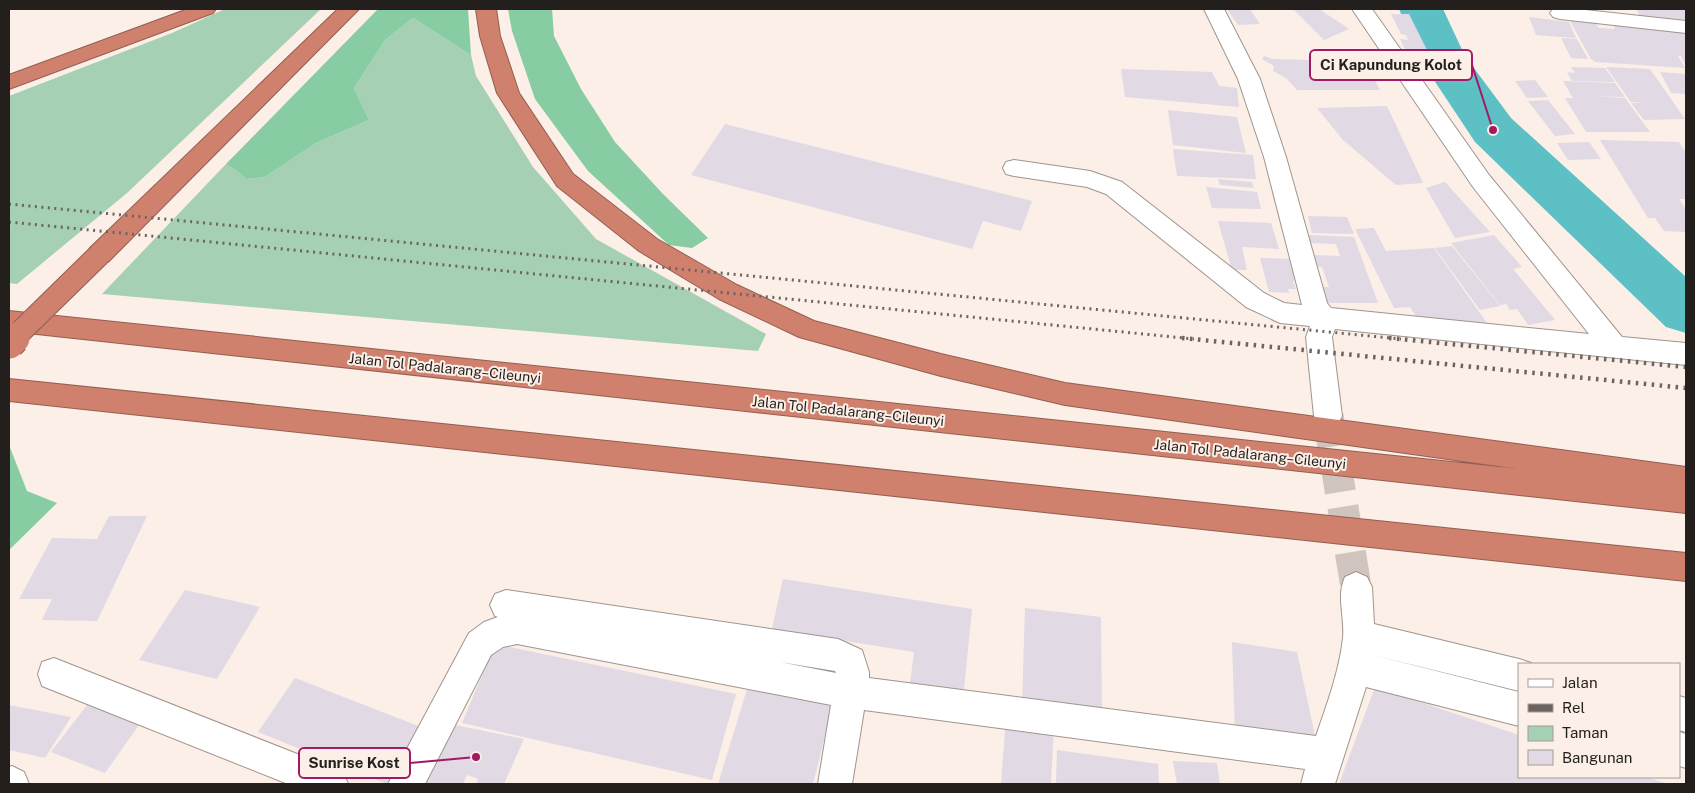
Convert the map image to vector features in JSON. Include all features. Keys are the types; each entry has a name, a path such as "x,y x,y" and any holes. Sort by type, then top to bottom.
{"highway":[{"path":"9,82 206,9"},
{"path":"9,343 349,9"},
{"path":"486,9 490,36 508,93 565,180 648,245 728,292 808,330 941,365 1065,394 1686,480"},
{"name":"Jalan Tol Padalarang–Cileunyi","path":"9,321 1686,500"},
{"path":"9,390 1686,567"}],"street":[{"path":"1214,9 1249,79 1275,157 1315,307 1325,319"},
{"path":"1362,9 1481,181 1615,347"},
{"path":"1560,13 1686,27"},
{"path":"1014,168 1090,180 1114,188 1255,300 1280,313 1677,353"},
{"path":"1325,319 1319,336 1328,416"},
{"path":"406,784 480,644 495,633 516,628 850,692 1324,770 1357,652 1356,587"},
{"path":"506,605 838,655 850,661 853,672 835,784"},
{"path":"1357,652 1518,675"},
{"path":"1357,652 1518,709"},
{"path":"54,674 331,784"}],"green space":[{"path":"225,9 321,9 127,193 17,284 9,283 9,96 172,33"},
{"path":"378,9 468,9 471,55 413,18 385,40 354,88 369,120 316,143 265,177 246,179 226,164"},
{"path":"508,9 552,9 554,36 581,89 615,142 663,194 708,238 692,248 669,245 588,171 535,99 512,31"},
{"path":"413,18 471,55 476,76 533,167 596,239 766,334 758,351 102,294 226,164 246,179 265,177 316,143 369,120 354,88 385,40"},
{"path":"9,445 27,491 57,503 9,550"}],"building":[{"path":"1227,9 1250,9 1260,24 1238,25"},
{"path":"1293,9 1319,9 1349,29 1324,40"},
{"path":"1636,9 1686,9 1686,25 1642,20"},
{"path":"1391,14 1409,14 1438,72 1416,71 1400,39 1408,40 1406,35 1401,34"},
{"path":"1529,17 1569,22 1576,38 1536,35"},
{"path":"1569,19 1593,20 1599,28 1615,29 1612,23 1661,27 1665,33 1662,27 1686,29 1686,66 1681,56 1678,56 1685,68 1595,62 1591,59"},
{"path":"1561,38 1577,39 1588,59 1571,58"},
{"path":"1264,56 1273,59 1310,60 1308,56 1368,57 1372,65 1369,69 1380,90 1297,90 1286,78 1273,71 1274,66 1262,59"},
{"path":"1571,67 1605,68 1615,82 1572,81 1567,72 1575,73"},
{"path":"1606,67 1650,69 1685,119 1644,120 1631,103 1645,102 1631,102"},
{"path":"1121,69 1212,72 1219,86 1237,88 1239,107 1125,97"},
{"path":"1660,72 1686,74 1686,94 1671,93"},
{"path":"1535,80 1548,97 1527,98 1515,81"},
{"path":"1563,81 1615,83 1625,97 1593,96 1625,98 1650,132 1586,132 1565,98 1573,98"},
{"path":"1548,100 1575,134 1555,136 1528,101"},
{"path":"1387,106 1423,183 1396,185 1343,140 1317,108"},
{"path":"1168,110 1237,117 1246,153 1173,145"},
{"path":"725,124 1032,201 1021,231 983,221 972,249 691,175"},
{"path":"1600,140 1679,142 1686,152 1686,199 1679,199 1686,210 1686,232 1664,231 1655,218 1648,218"},
{"path":"1589,142 1601,159 1568,160 1557,143"},
{"path":"1173,149 1253,155 1256,179 1177,176"},
{"path":"1218,179 1252,182 1254,188 1220,185"},
{"path":"1445,182 1490,232 1455,238 1426,188"},
{"path":"1206,187 1257,192 1261,209 1212,208"},
{"path":"1308,216 1347,217 1354,234 1312,233"},
{"path":"1218,221 1271,223 1279,249 1242,247 1247,270 1232,270"},
{"path":"1374,228 1386,251 1434,248 1487,323 1417,318 1410,307 1394,308 1355,229"},
{"path":"1308,235 1354,237 1378,303 1325,303 1320,287 1329,287 1322,267 1318,267 1314,255 1340,256 1336,244 1310,243"},
{"path":"1494,235 1522,267 1513,269 1555,320 1528,325 1517,309 1510,310 1506,304 1500,305 1451,243"},
{"path":"1452,246 1500,306 1480,310 1435,248"},
{"path":"1260,258 1293,259 1300,281 1293,281 1296,289 1288,289 1289,293 1269,292"},
{"path":"109,516 147,516 97,621 42,620 52,599 19,599 52,538 97,539"},
{"path":"783,579 972,609 963,700 909,692 914,652 772,629"},
{"path":"185,590 260,607 217,679 139,660"},
{"path":"1025,608 1101,617 1102,717 1022,706"},
{"path":"1232,642 1297,652 1316,740 1235,732"},
{"path":"495,644 736,694 712,780 462,723"},
{"path":"295,678 426,729 393,784 387,784 258,732"},
{"path":"749,683 833,704 813,784 718,784"},
{"path":"1375,687 1518,735 1518,778 1649,778 1668,784 1339,784"},
{"path":"94,696 146,715 105,773 51,752"},
{"path":"9,705 71,717 45,758 9,750"},
{"path":"1006,716 1054,724 1051,784 1001,784"},
{"path":"455,725 524,739 504,784 476,784 478,779 467,775 463,784 421,784"},
{"path":"1057,750 1158,764 1159,784 1056,784"},
{"path":"1173,761 1217,763 1220,784 1177,784"}],"waterway":[{"path":"1421,9 1443,59 1493,130 1686,311"}],"tunnel":[{"path":"1328,416 1356,587"}],"railway":[{"path":"9,204 1401,339"},
{"path":"9,222 1194,339"},
{"path":"1182,338 1686,388"},
{"path":"1389,338 1686,367"}],"place":[{"name":"Ci Kapundung Kolot","path":"1493,130"},
{"name":"Sunrise Kost","path":"476,757"}]}
